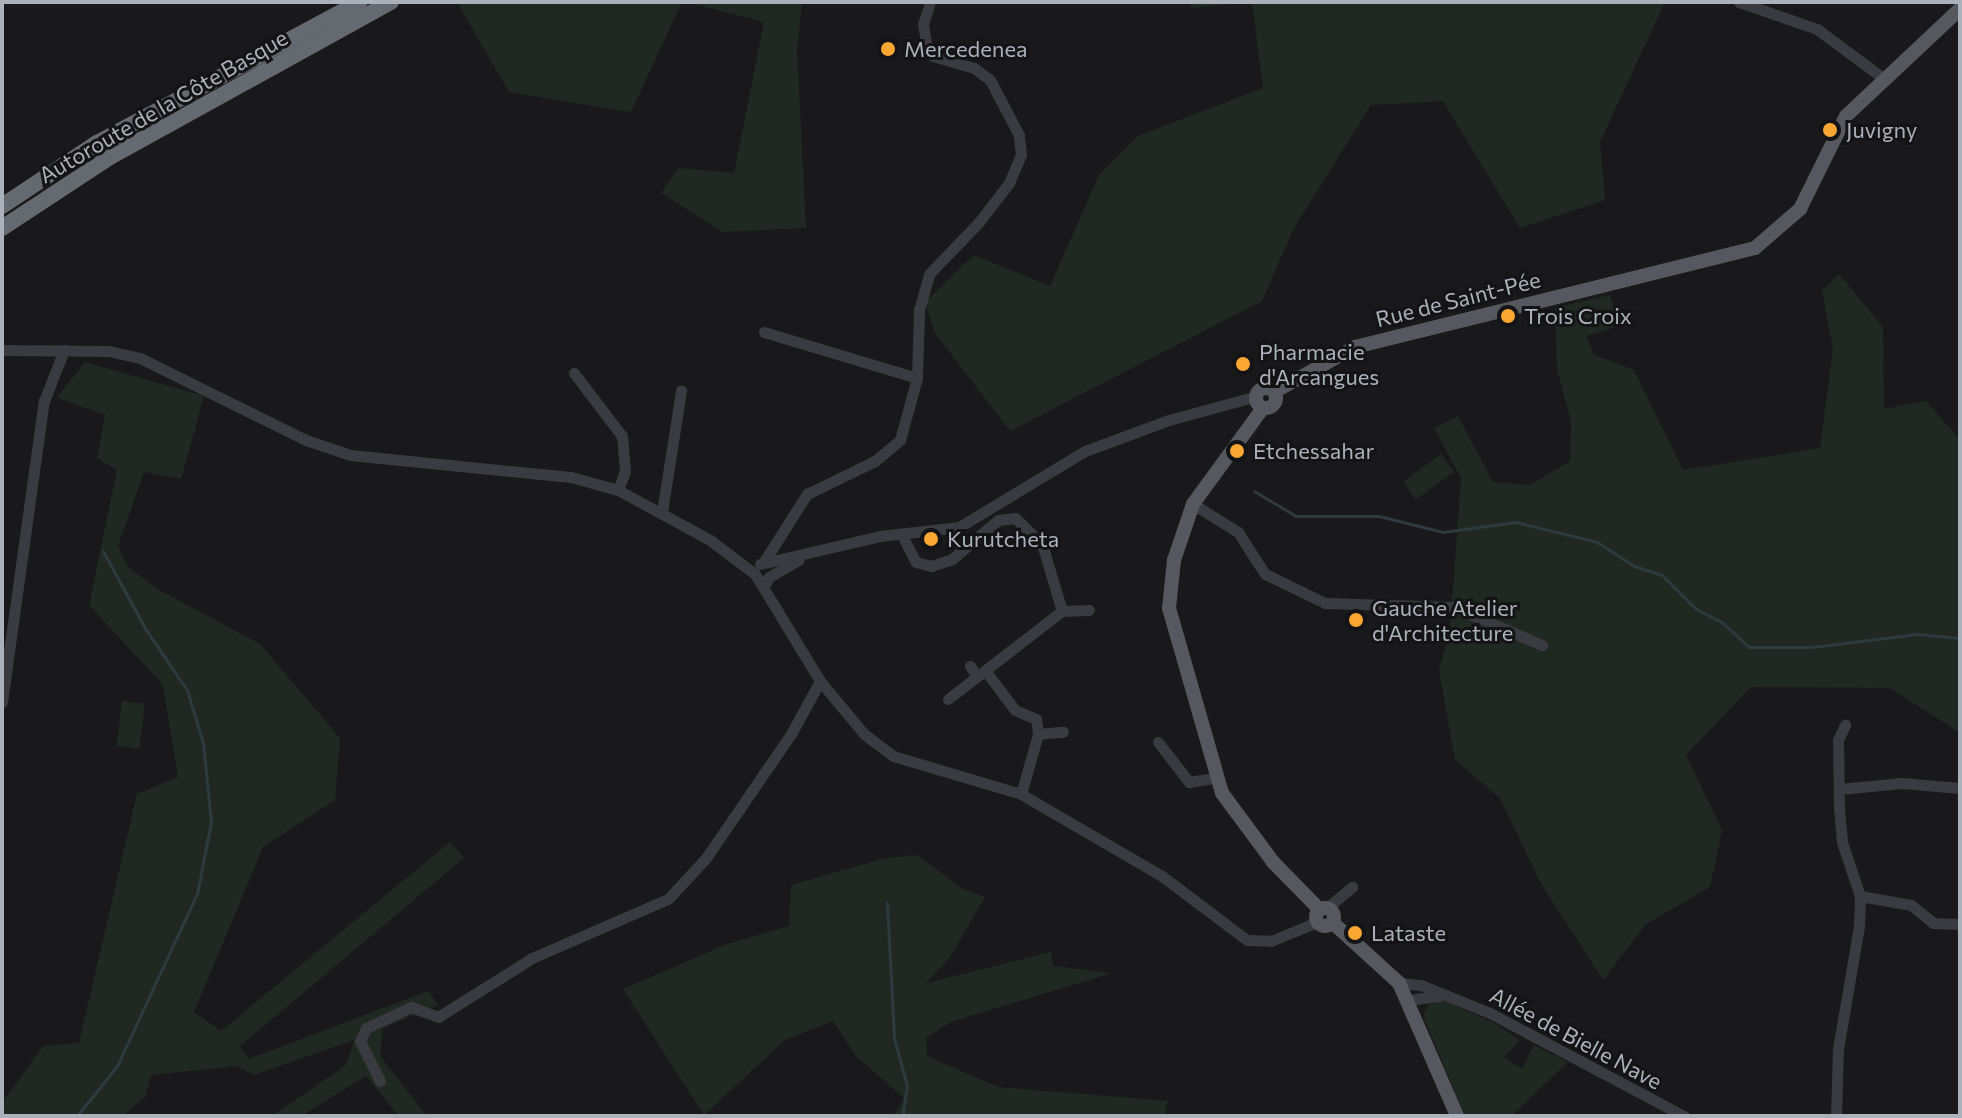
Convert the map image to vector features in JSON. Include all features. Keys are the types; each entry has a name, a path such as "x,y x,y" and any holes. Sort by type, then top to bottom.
{"highway":[{"name":"Autoroute de la Côte Basque","path":"2,206 97,143 360,2"},
{"name":"Autoroute de la Côte Basque","path":"2,228 110,157 391,2"}],"main road":[{"path":"1883,78 1958,14"},
{"name":"Rue de Saint-Pée","path":"1260,402 1274,404 1274,392 1355,347 1713,262 1768,241 1800,209 1826,149 1846,116 1883,78"},
{"path":"1260,402 1193,504 1171,570 1169,608 1215,778 1273,862 1324,915 1399,983 1457,1116"}],"street":[{"path":"764,586 775,538 807,494 875,461 900,440 917,378 919,310 929,274 979,222 1009,183 1021,155 1019,135 990,80 974,68 933,56 927,49 923,24 930,2"},
{"path":"1739,2 1817,29 1883,78"},
{"path":"764,332 917,378"},
{"path":"2,350 109,351 158,364 337,452 387,462 571,477 618,490 662,512 746,566 764,586 820,681 864,734 893,756 1021,794 1162,876 1257,944 1324,915 1352,887"},
{"path":"2,702 44,401 64,350"},
{"path":"574,373 622,436 625,471 618,490"},
{"path":"662,512 681,390"},
{"path":"746,566 771,565 902,535 959,527 1085,451 1225,402 1260,402"},
{"path":"1193,504 1238,532 1265,574 1325,603 1445,605 1542,645"},
{"path":"902,535 916,562 931,566 952,559 998,520 1015,518 1042,544 1062,611"},
{"path":"948,699 1062,611 1089,610"},
{"path":"970,666 1015,710 1036,719 1038,734 1021,794"},
{"path":"380,1081 360,1041 366,1028 411,1007 438,1017 532,958 668,899 706,858 791,734 820,681"},
{"path":"1836,1116 1838,1049 1857,945 1860,896 1842,842 1838,740 1845,725"},
{"path":"1038,734 1063,732"},
{"path":"1158,742 1189,782 1215,778"},
{"path":"1840,789 1902,783 1960,788"},
{"path":"1860,896 1911,905 1933,923 1960,924"},
{"name":"Allée de Bielle Nave","path":"1399,983 1448,996 1490,1013 1684,1116"},
{"name":"Allée de Bielle Nave","path":"1409,1000 1448,996"}],"shaded area":[{"path":"457,2 682,2 631,112 509,92"},
{"path":"686,2 802,2 797,50 806,228 723,232 661,193 678,168 734,173 764,22"},
{"path":"1191,2 1252,2 1191,8"},
{"path":"1252,2 1665,2 1600,142 1605,200 1520,228 1443,101 1371,105 1294,228 1262,301 1010,431 935,333 925,302 974,255 1050,286 1099,175 1138,136 1263,88"},
{"path":"1839,274 1883,327 1884,409 1926,401 1960,440 1960,733 1890,688 1751,687 1686,755 1722,830 1710,887 1645,925 1603,980 1540,882 1500,798 1455,760 1439,670 1450,631 1461,478 1434,428 1458,416 1493,482 1530,485 1570,461 1571,422 1557,368 1555,308 1610,295 1620,326 1586,336 1594,355 1634,370 1683,470 1820,448 1833,349 1822,291"},
{"path":"85,362 204,396 181,479 144,472 118,546 128,567 161,591 260,644 340,738 335,800 263,847 194,1012 221,1031 450,842 464,858 240,1046 249,1059 428,991 438,1005 383,1028 380,1056 427,1116 399,1116 366,1076 301,1116 272,1116 346,1065 354,1040 254,1075 237,1066 151,1075 145,1097 123,1116 2,1116 2,1103 43,1046 79,1043 137,794 178,777 163,685 89,605 117,470 97,458 105,415 57,398"},
{"path":"1441,454 1454,472 1416,499 1403,482"},
{"path":"122,701 145,704 139,748 117,746"},
{"path":"917,855 963,889 985,897 949,959 926,983 1051,952 1053,966 1112,973 951,1022 926,1038 927,1056 998,1087 1168,1101 1164,1116 894,1116 904,1098 856,1056 833,1021 785,1040 704,1115 623,989 727,944 789,926 791,885 886,858"},
{"path":"1442,999 1496,1024 1520,1041 1504,1057 1522,1069 1534,1045 1568,1062 1511,1116 1465,1116 1423,1016 1430,1001"}],"waterway":[{"path":"1254,491 1296,516 1379,516 1443,532 1515,522 1597,542 1634,566 1662,575 1696,609 1723,623 1749,647 1812,647 1917,634 1960,638"},
{"path":"77,1116 117,1066 197,894 211,822 203,743 187,690 146,630 103,551"},
{"path":"887,903 894,1038 907,1086 902,1116"}],"place":[{"name":"Mercedenea","path":"888,49"},
{"name":"Juvigny","path":"1830,130"},
{"name":"Trois Croix","path":"1508,316"},
{"name":"Pharmacie d'Arcangues","path":"1243,364"},
{"name":"Etchessahar","path":"1237,451"},
{"name":"Kurutcheta","path":"931,539"},
{"name":"Gauche Atelier d'Architecture","path":"1356,620"},
{"name":"Lataste","path":"1355,933"}]}
